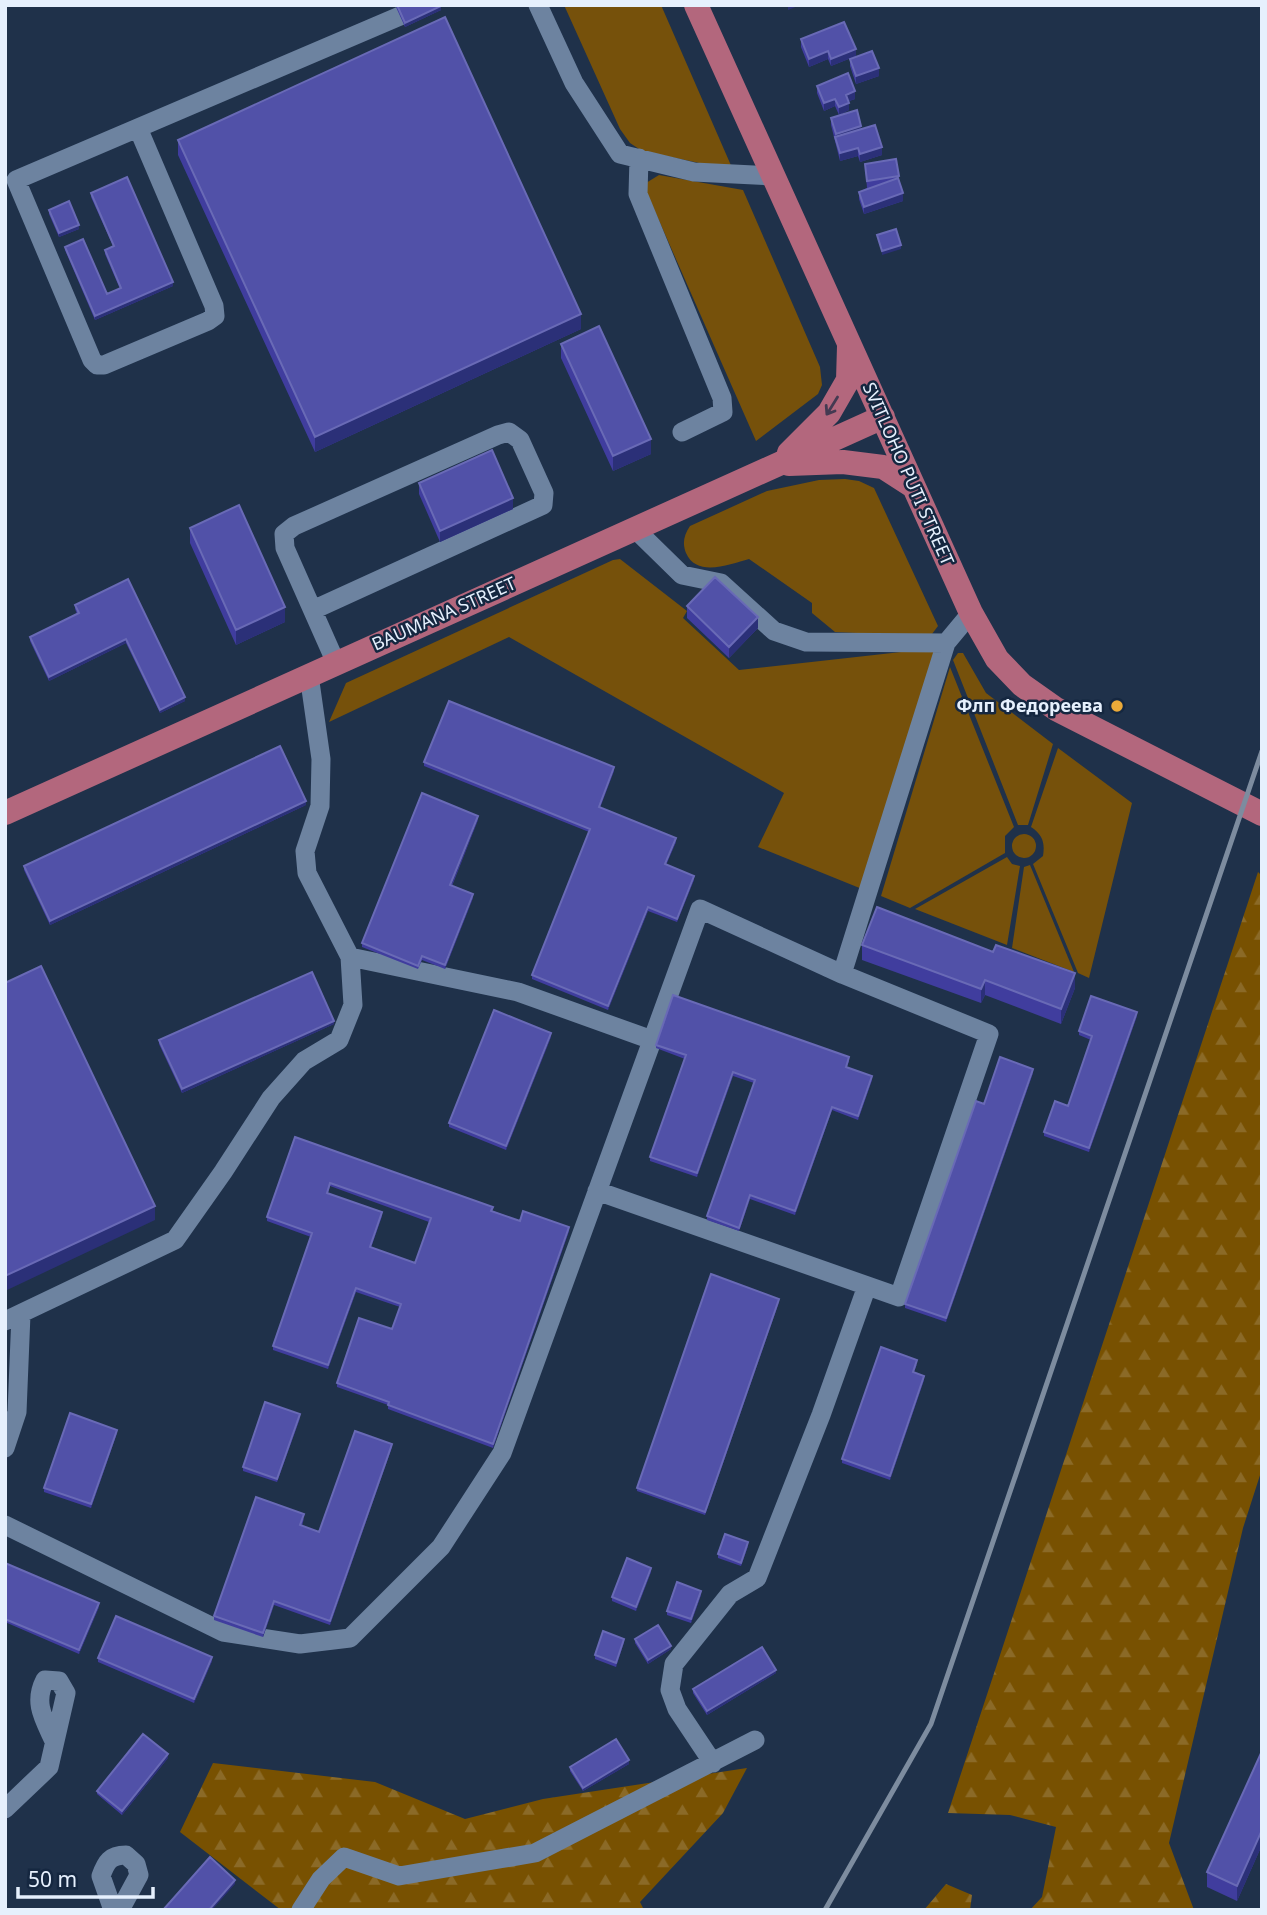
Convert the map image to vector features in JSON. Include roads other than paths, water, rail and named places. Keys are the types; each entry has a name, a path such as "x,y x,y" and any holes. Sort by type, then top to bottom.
{"main road":[{"name":"SVITLOHO PUTI STREET","path":"696,5 971,613 997,659 1022,685 1056,709 1262,814"},
{"path":"778,464 830,413 848,380 849,342"},
{"name":"BAUMANA STREET","path":"5,813 883,417"},
{"path":"778,464 844,462 883,467 914,487"}],"lane":[{"path":"538,5 574,83 620,154 694,172 774,176"},
{"path":"138,128 215,306 215,316 116,360 97,365 92,360 16,180 400,16"},
{"path":"639,158 638,194 722,398 723,412 682,432"},
{"path":"313,610 543,505 544,493 520,440 509,432 498,435 294,526 284,534 285,548 336,663"},
{"path":"634,528 682,576 721,583 774,631 806,642 946,643"},
{"path":"842,974 946,643 971,613"},
{"path":"5,1448 9,1422 17,1412 13,1317 175,1240 271,1098 304,1061 339,1040 354,1005 350,957 307,873 305,851 320,806 321,759 309,676"},
{"path":"5,1525 223,1632 300,1644 350,1638 441,1547 502,1453 597,1191 700,909 842,974 989,1034 899,1297 597,1191"},
{"path":"350,957 518,992 652,1040"},
{"path":"713,1763 677,1709 670,1690 674,1664 730,1594 757,1578 821,1415 867,1286"},
{"path":"301,1910 321,1879 344,1857 399,1876 535,1853 755,1740"},
{"path":"5,1809 49,1768 54,1741"},
{"path":"113,1910 101,1876 106,1862 116,1855 126,1855 136,1864 139,1875 120,1910"}],"railway":[{"path":"825,1910 931,1724 1262,751"}],"place":[{"name":"Флп Федореева","path":"1117,706"}]}
